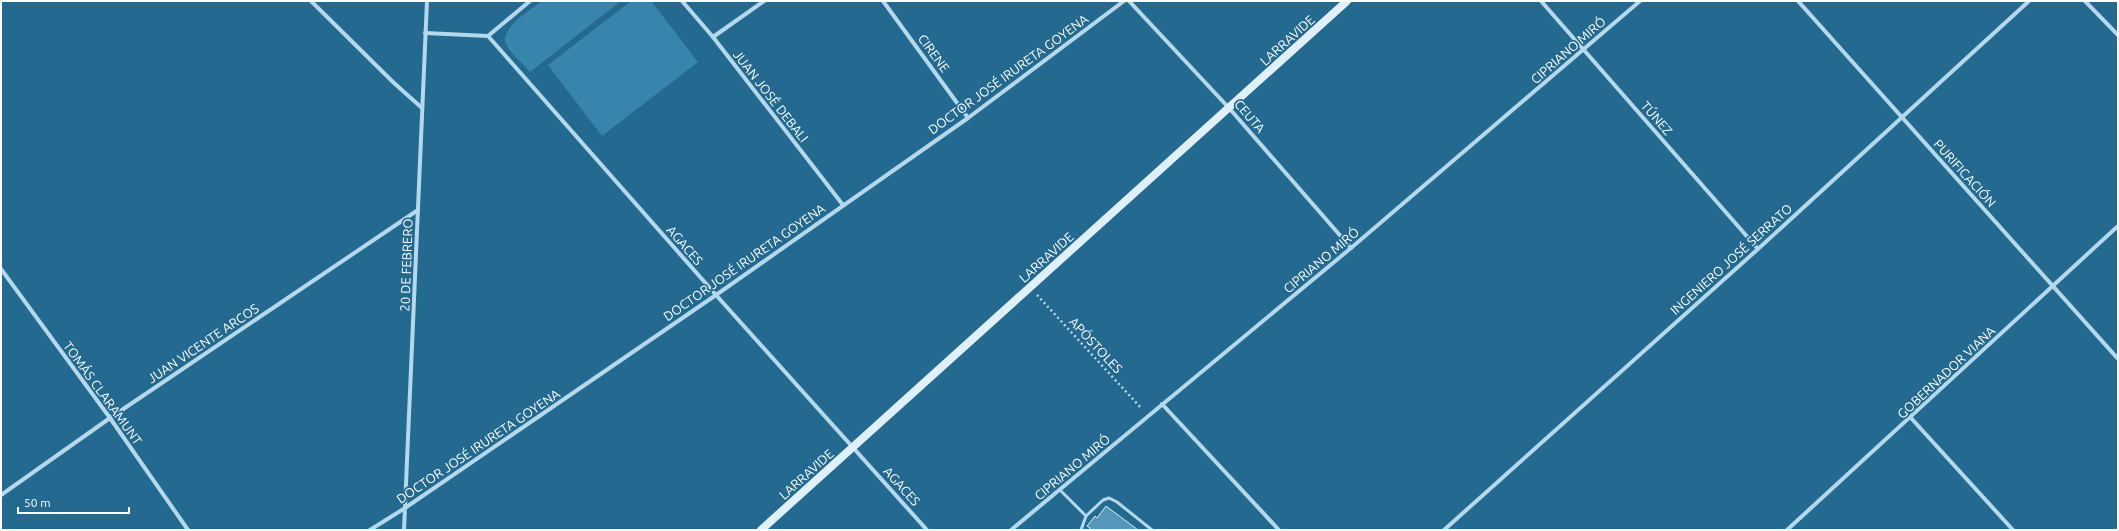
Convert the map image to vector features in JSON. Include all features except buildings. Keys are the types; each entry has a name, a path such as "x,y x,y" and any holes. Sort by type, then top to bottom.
{"street":[{"path":"311,1 394,83 422,108"},
{"name":"20 DE FEBRERO","path":"404,530 427,1"},
{"path":"425,33 488,36 530,1"},
{"name":"JUAN JOSÉ DEBALI","path":"682,1 714,37 843,205"},
{"path":"714,37 764,1"},
{"name":"CIRENE","path":"883,1 968,118"},
{"name":"DOCTOR JOSÉ IRURETA GOYENA","path":"370,530 405,508 716,295 968,118 1124,1"},
{"name":"CEUTA","path":"1129,1 1229,108 1352,248"},
{"name":"LARRAVIDE","path":"761,530 1348,1"},
{"name":"TÚNEZ","path":"1541,1 1758,249"},
{"name":"CIPRIANO MIRÓ","path":"1012,530 1148,415 1352,248 1640,1"},
{"name":"PURIFICACIÓN","path":"1798,1 2118,359"},
{"name":"INGENIERO JOSÉ SERRATO","path":"1444,530 1758,249 2029,1"},
{"path":"2085,1 2118,35"},
{"name":"AGACES","path":"488,36 716,295 928,530"},
{"name":"JUAN VICENTE ARCOS","path":"1,495 110,418 418,210"},
{"name":"GOBERNADOR VIANA","path":"1787,530 1911,418 2118,226"},
{"name":"TOMÁS CLARAMUNT","path":"1,269 110,418 188,530"},
{"path":"1162,404 1279,530"},
{"path":"1911,418 2013,530"}],"lane":[{"path":"1060,490 1086,516"},
{"path":"1081,530 1086,516 1103,500 1109,498 1117,502 1152,530"}],"path":[{"name":"APÓSTOLES","path":"1030,288 1148,415"}],"shaded area":[{"path":"542,1 621,1 530,72 509,50 505,40 507,33 517,20"},
{"path":"631,1 651,1 698,62 602,136 548,65"}]}
